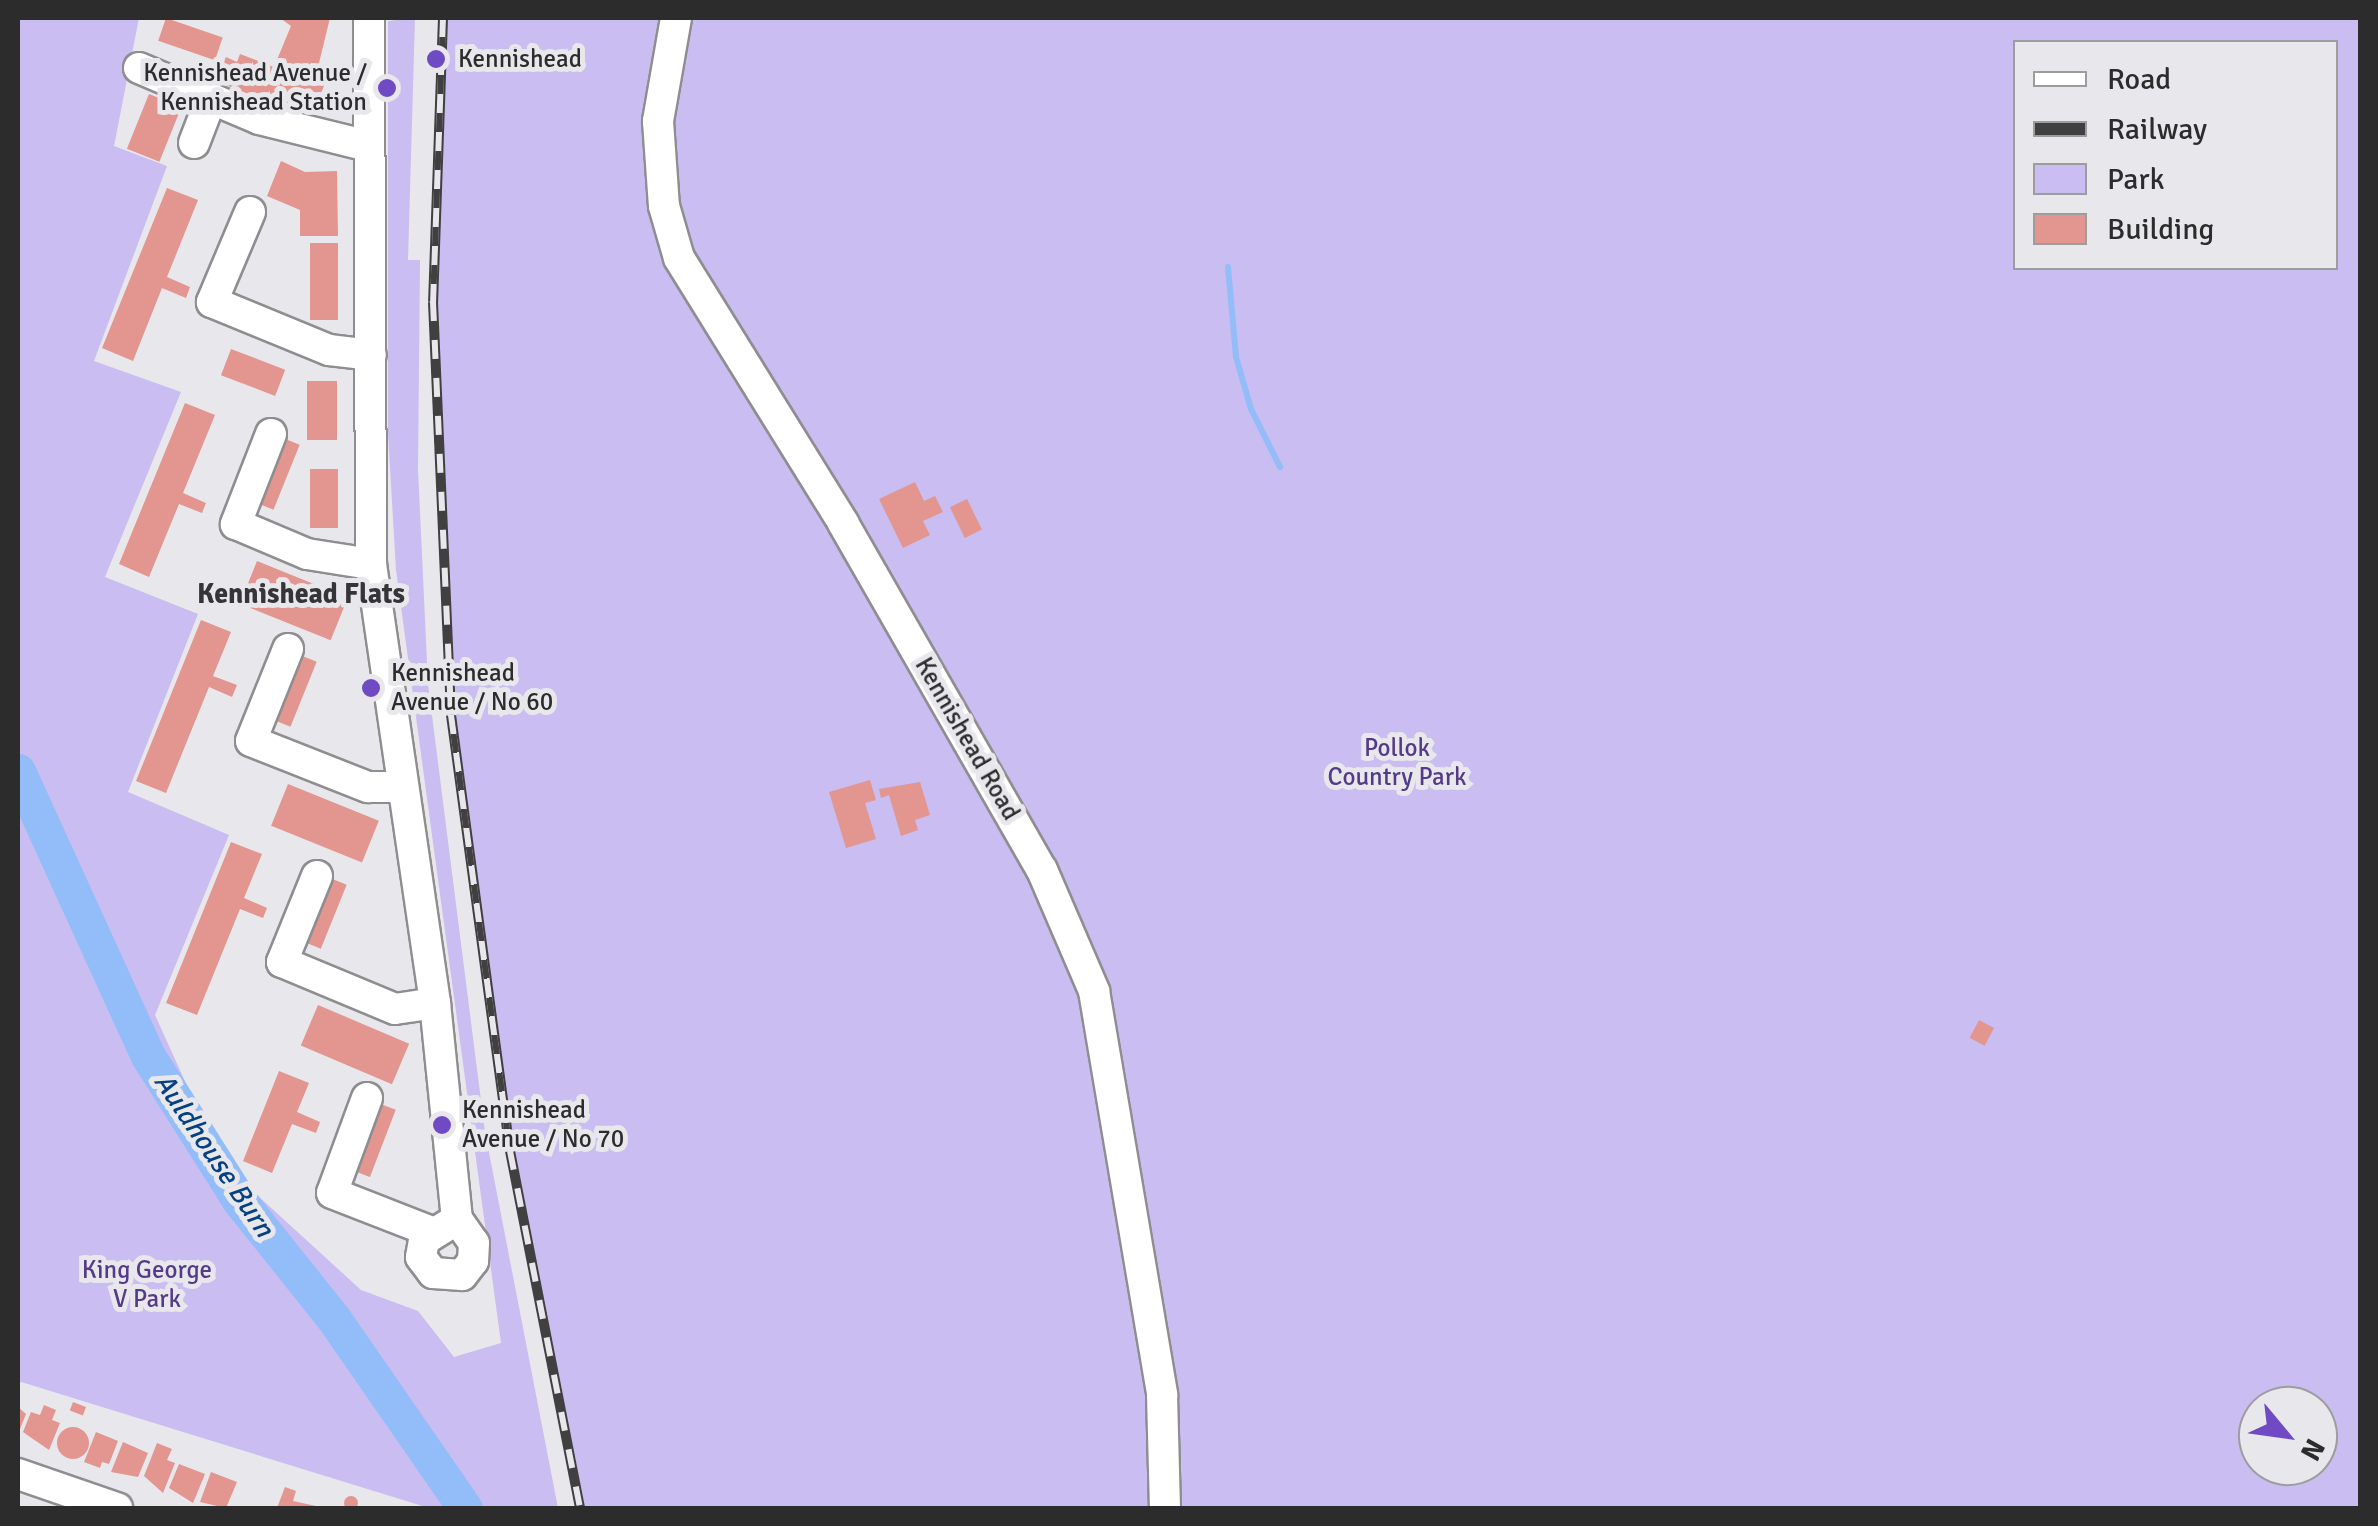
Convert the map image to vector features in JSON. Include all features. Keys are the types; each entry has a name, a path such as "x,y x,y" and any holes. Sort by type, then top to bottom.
{"street":[{"path":"367,1098 332,1193 444,1226 436,1003 370,564 369,18"},
{"name":"Kennishead Road","path":"676,18 658,120 664,206 679,258 843,523 1042,870 1089,975 1162,1395 1166,1508"},
{"path":"139,68 311,136 368,146"},
{"path":"194,143 210,99"},
{"path":"250,212 212,302 329,350 370,356"},
{"path":"271,434 236,524 307,554 370,564"},
{"path":"288,650 250,742 368,788 402,787"},
{"path":"317,876 282,962 395,1009 436,1003"},
{"path":"18,1474 117,1508"}],"green space":[{"name":"King George V Park","path":"18,18 139,18 114,146 167,166 94,361 181,392 105,577 198,614 128,792 229,835 155,1015 222,1163 361,1290 418,1311 454,1357 501,1343 396,570 388,433 388,21 415,18 408,260 420,260 418,469 428,684 485,1132 558,1508 478,1508 369,1349 233,1178 311,1310 453,1508 429,1508 18,1381"},
{"name":"Pollok Country Park","path":"443,18 2360,18 2360,1508 580,1508 510,1151 451,715 433,302"}],"building":[{"path":"166,18 223,38 215,60 158,41"},
{"path":"280,18 330,18 319,63 331,68 311,119 216,81 226,57 237,62 240,54 274,67 291,26"},
{"path":"149,94 181,107 159,162 127,149"},
{"path":"281,161 305,172 337,171 338,236 300,236 300,210 267,196"},
{"path":"167,188 198,200 167,277 190,287 186,298 162,288 133,361 102,348"},
{"path":"310,243 338,243 338,320 310,320"},
{"path":"231,349 285,370 275,396 221,375"},
{"path":"307,381 337,381 337,440 307,440"},
{"path":"185,403 215,415 183,493 206,503 202,513 179,504 149,577 119,564"},
{"path":"283,438 300,445 273,510 257,503"},
{"path":"310,469 338,469 338,528 310,528"},
{"path":"915,482 924,501 935,496 943,512 923,521 930,535 903,548 879,499"},
{"path":"967,499 982,530 965,538 950,507"},
{"path":"257,561 348,598 331,640 240,604"},
{"path":"201,620 231,632 213,676 237,685 232,697 209,687 166,793 136,781"},
{"path":"300,655 317,662 290,727 274,720"},
{"path":"870,780 876,800 865,803 876,839 846,848 829,792"},
{"path":"920,782 930,815 915,820 918,830 901,836 889,795 881,798 879,789"},
{"path":"288,784 379,821 362,862 271,826"},
{"path":"231,842 262,854 244,898 267,908 263,918 240,909 197,1015 166,1003"},
{"path":"330,878 347,885 321,949 304,942"},
{"path":"318,1005 409,1044 392,1084 301,1046"},
{"path":"1979,1020 1994,1028 1985,1046 1970,1038"},
{"path":"279,1071 309,1083 297,1112 320,1122 316,1133 292,1124 272,1173 243,1161"},
{"path":"378,1103 396,1110 370,1177 352,1170"},
{"path":"73,1402 86,1407 83,1415 70,1410"},
{"path":"44,1405 56,1410 52,1420 60,1423 49,1450 23,1432 31,1412 40,1415"},
{"path":"18,1407 26,1414 18,1434"},
{"path":"73,1427 85,1431 89,1443 85,1455 73,1459 61,1455 57,1443 61,1431"},
{"path":"96,1432 118,1441 109,1464 102,1462 100,1468 84,1462"},
{"path":"123,1442 148,1453 138,1477 111,1472"},
{"path":"157,1443 172,1449 167,1460 175,1463 163,1493 144,1476"},
{"path":"179,1464 205,1474 193,1503 169,1488"},
{"path":"211,1472 237,1482 226,1508 200,1502"},
{"path":"285,1487 296,1491 293,1501 325,1508 277,1508"},
{"path":"351,1496 358,1503 351,1510 344,1503"}],"waterway":[{"path":"1228,267 1236,357 1251,409 1280,467"},
{"name":"Auldhouse Burn","path":"18,771 148,1056 239,1200 334,1319 465,1508"}],"railway":[{"path":"443,18 433,302 451,715 510,1151 580,1508"}],"place":[{"name":"Kennishead","path":"436,59"},
{"name":"Kennishead Avenue / Kennishead Station","path":"387,88"},
{"name":"Kennishead Avenue / No 60","path":"371,688"},
{"name":"Kennishead Avenue / No 70","path":"442,1125"}],"district":[{"name":"Kennishead Flats","path":"301,594"}]}
